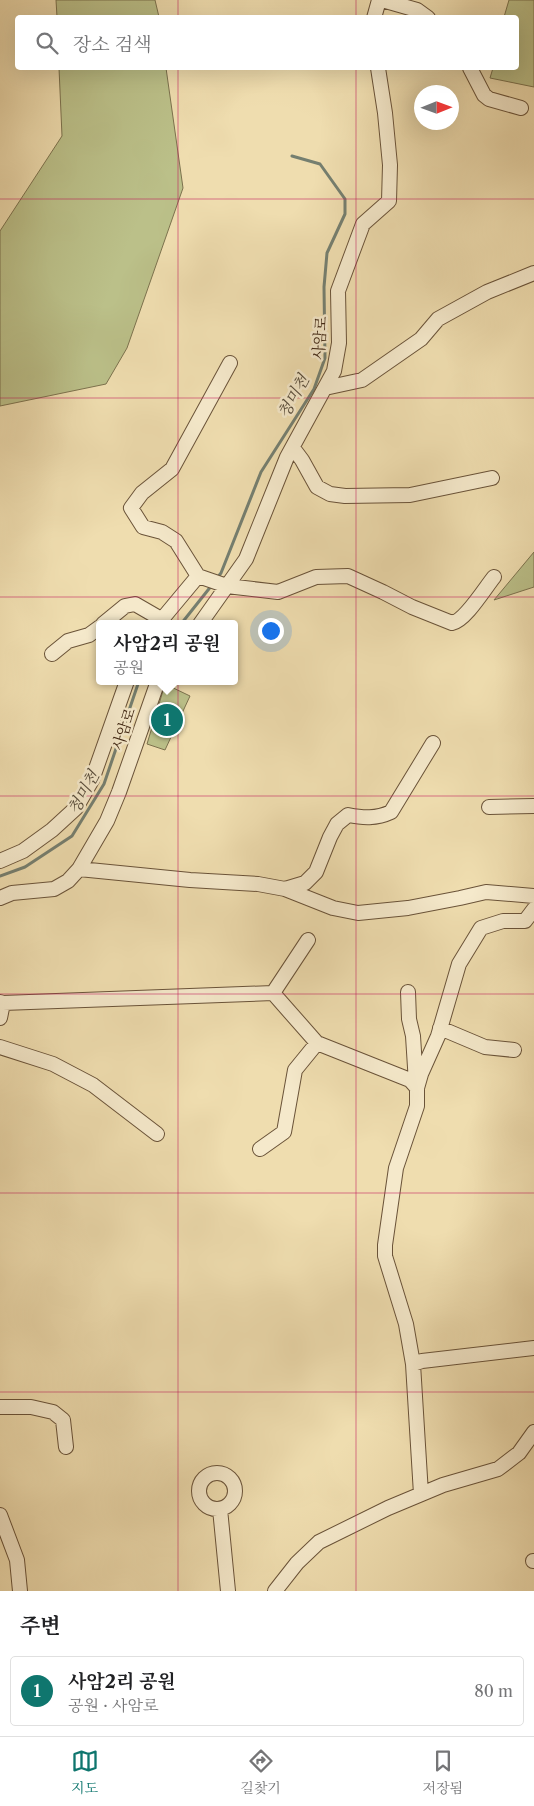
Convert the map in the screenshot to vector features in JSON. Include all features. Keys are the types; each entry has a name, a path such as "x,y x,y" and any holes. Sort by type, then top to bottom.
{"street":[{"path":"375,15 380,0 417,10 424,15"},
{"name":"사암로","path":"203,620 246,559 293,448 334,371 339,343 338,291 363,224 389,201 390,165 378,70"},
{"path":"471,70 484,95 489,99 521,108"},
{"path":"325,388 362,380 421,339 438,319 487,292 534,273"},
{"path":"230,363 172,469 142,493 131,508 142,527 162,532 176,541 198,576 227,586 278,592 316,577 348,576 412,607 456,623 494,577"},
{"path":"293,448 317,487 330,494 345,496 410,495 492,478"},
{"path":"162,620 198,576"},
{"path":"108,620 124,606 135,604 157,620"},
{"path":"52,654 68,641 89,635 96,629"},
{"path":"0,861 23,851 52,830 76,808 92,780 126,685"},
{"name":"사암로","path":"0,898 12,893 54,889 68,881 79,869 107,821 157,685"},
{"path":"285,889 305,883 316,872 337,824 348,815 367,818 384,816 391,812 433,743"},
{"path":"489,807 534,806"},
{"path":"79,869 190,880 258,884 285,889 333,908 358,913 408,908 486,892 534,896"},
{"path":"416,1088 440,1028 459,964 481,928 503,921 525,921 534,909"},
{"path":"273,993 308,940"},
{"path":"408,992 409,1019 413,1036 417,1106 396,1168 385,1256 406,1324 413,1364 421,1494"},
{"path":"273,993 317,1043 410,1080 416,1088"},
{"path":"0,1018 1,1002 273,993"},
{"path":"440,1028 485,1047 514,1050"},
{"path":"260,1149 284,1132 295,1070 317,1043"},
{"path":"0,1047 53,1064 93,1085 157,1134"},
{"path":"413,1364 422,1360 534,1348"},
{"path":"0,1408 31,1407 53,1412 63,1420 66,1447"},
{"path":"274,1591 319,1542 388,1508 443,1485 498,1469 519,1453 534,1432"},
{"path":"220,1509 228,1591"},
{"path":"0,1515 17,1560 20,1591"}],"green space":[{"path":"56,0 155,0 159,15 57,15"},
{"path":"509,0 534,0 534,87 490,78 492,70 519,70 519,15 505,15"},
{"path":"59,70 166,70 183,188 127,348 106,384 0,406 0,231 62,136"},
{"path":"534,552 534,587 494,600"},
{"path":"165,685 190,696 165,750 147,744"}],"waterway":[{"name":"청미천","path":"217,578 221,573 261,472 314,389 325,358 324,287 327,253 345,214 345,199 320,164 292,156"},
{"name":"청미천","path":"184,620 212,585"},
{"name":"청미천","path":"0,876 25,867 72,836 104,784 138,685"}],"place":[{"name":"사암2리 공원","path":"167,720"}]}
